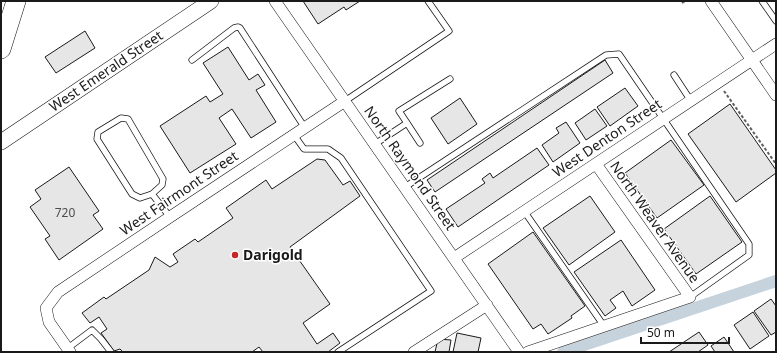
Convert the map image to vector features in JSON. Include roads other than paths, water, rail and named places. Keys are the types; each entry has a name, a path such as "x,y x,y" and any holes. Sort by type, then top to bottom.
{"highway":[{"path":"1,49 16,1"}],"main road":[{"name":"West Emerald Street","path":"6,138 210,1"}],"street":[{"name":"North Raymond Street","path":"275,1 519,352"},
{"path":"711,1 776,95"},
{"name":"West Denton Street","path":"454,258 776,44"},
{"name":"West Fairmont Street","path":"69,350 50,322 46,308 58,292 345,101"},
{"name":"North Weaver Avenue","path":"596,164 690,297"},
{"path":"528,352 690,297"},
{"path":"414,352 487,305"}],"lane":[{"path":"345,101 449,31 428,1"},
{"path":"762,1 776,21"},
{"path":"192,60 234,28 240,28 305,128"},
{"path":"404,187 606,55 619,54 749,244 749,255 690,297"},
{"path":"674,75 690,100"},
{"path":"420,143 399,111 450,79"},
{"path":"121,118 128,119 163,179 162,185 152,194 140,198 132,194 97,139 98,132 121,118"},
{"path":"375,144 407,123"},
{"path":"294,135 304,149 328,149 341,158 431,291 338,352"},
{"path":"152,194 170,217"},
{"path":"524,211 604,326"},
{"path":"69,350 92,330 111,352"}],"waterway":[{"path":"563,352 776,281"}],"place":[{"name":"Darigold","path":"235,255"}]}
